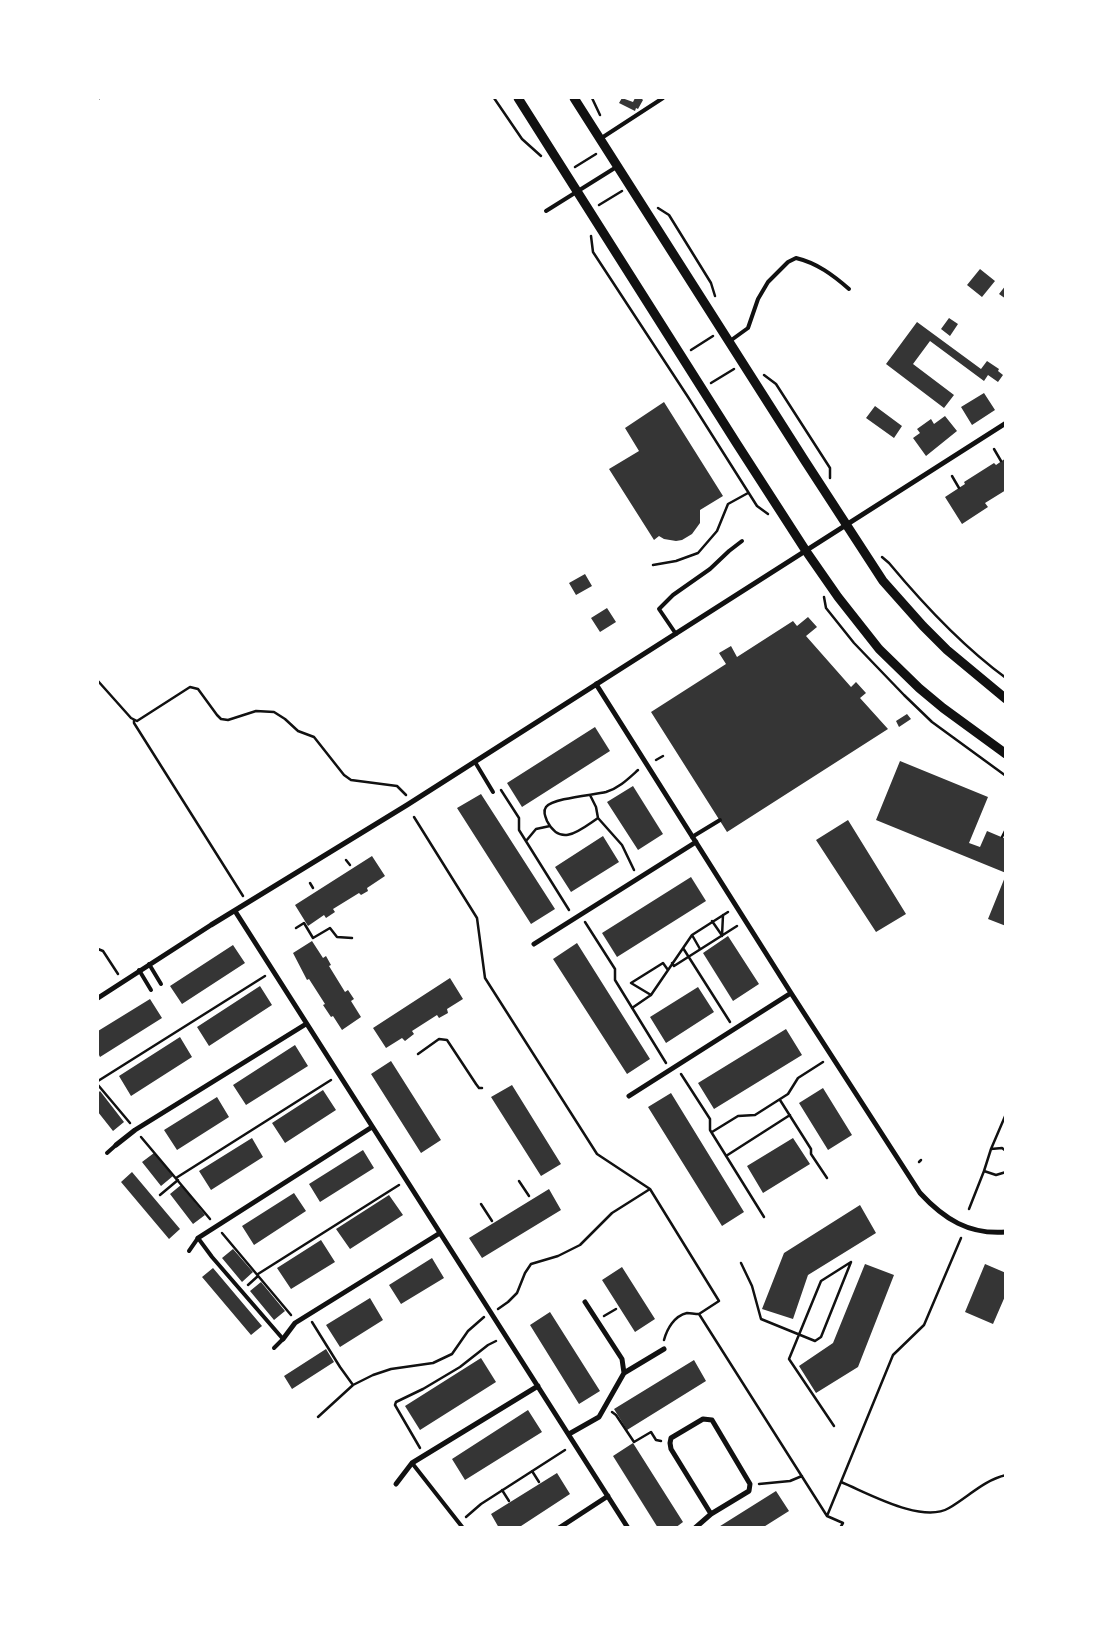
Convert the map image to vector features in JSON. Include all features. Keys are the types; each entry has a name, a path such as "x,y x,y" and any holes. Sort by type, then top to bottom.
{"street":[{"path":"518,98 806,551 838,597 879,649 920,688 943,708 1006,754"},
{"path":"574,98 846,526 883,581 923,626 964,666 1006,699"},
{"path":"98,998 139,970 413,801 1006,423"},
{"path":"596,684 920,1193 944,1216 963,1227 981,1232 1006,1232"},
{"path":"534,944 696,842"},
{"path":"235,911 628,1528"},
{"path":"629,1096 791,993"},
{"path":"116,1146 135,1130 306,1024"},
{"path":"198,1238 372,1127"},
{"path":"283,1339 296,1321 440,1232"},
{"path":"585,1302 622,1359 624,1372"},
{"path":"569,1434 595,1421 599,1417 624,1372 664,1349"},
{"path":"396,1484 412,1463 538,1386"},
{"path":"694,1528 711,1514 749,1491 750,1484 712,1420 703,1419 671,1438 670,1443 671,1449 711,1514"},
{"path":"559,1528 608,1496"}],"lane":[{"path":"603,143 663,98"},
{"path":"546,211 618,166"},
{"path":"730,341 748,328 758,299 768,282 788,262 796,258 816,265 834,275 849,289"},
{"path":"676,634 659,609 673,595 710,569 742,541"},
{"path":"474,762 494,792"},
{"path":"692,837 720,820"},
{"path":"149,964 161,984"},
{"path":"139,970 151,990"},
{"path":"107,1153 116,1146"},
{"path":"189,1251 198,1238 283,1339 274,1348"},
{"path":"412,1463 463,1528"}],"path":[{"path":"494,98 522,140 543,158"},
{"path":"566,172 603,143"},
{"path":"590,211 630,186"},
{"path":"669,215 711,283"},
{"path":"591,235 593,252 688,397 756,506"},
{"path":"667,365 723,330"},
{"path":"688,397 743,363"},
{"path":"776,384 830,468"},
{"path":"994,449 1001,461"},
{"path":"952,476 959,488"},
{"path":"652,565 676,561 698,553 717,531 728,504 748,493"},
{"path":"889,563 930,610 968,647 1006,678"},
{"path":"98,681 134,720 134,724 247,903"},
{"path":"134,720 138,721 190,687 195,686 217,716 222,719 228,720 256,711 274,712 298,731 314,737 344,775 351,780 397,786 413,801"},
{"path":"598,818 570,835 559,835 553,831 544,812 548,805 554,802 615,788 638,770"},
{"path":"500,788 518,818 519,830 575,918"},
{"path":"590,795 596,807 598,818 622,845 639,878"},
{"path":"414,816 477,918 485,978 598,1154 650,1189 719,1301 699,1314 687,1313 676,1320 667,1329 662,1344 664,1349"},
{"path":"526,841 536,829 550,826"},
{"path":"1002,838 1006,829"},
{"path":"346,860 350,865"},
{"path":"310,883 313,888"},
{"path":"632,1008 651,995 692,935 728,912"},
{"path":"580,914 615,969 614,980 710,1119 711,1132 764,1217"},
{"path":"722,936 723,915"},
{"path":"712,921 722,936"},
{"path":"296,928 304,924 314,938 330,928 337,937 352,938"},
{"path":"672,963 674,966 737,926"},
{"path":"692,935 700,949"},
{"path":"683,948 734,1029"},
{"path":"98,949 103,951 122,982"},
{"path":"651,995 632,983 663,962 668,970"},
{"path":"273,971 98,1084 296,1321"},
{"path":"418,1054 439,1039 447,1040 476,1084 479,1088 482,1088"},
{"path":"711,1132 738,1116 755,1115 780,1101 788,1094 798,1078 823,1062"},
{"path":"160,1196 177,1179 339,1075"},
{"path":"780,1101 827,1178"},
{"path":"970,1209 991,1149 1006,1114"},
{"path":"726,1156 790,1115"},
{"path":"991,1149 997,1148 1006,1151"},
{"path":"984,1171 996,1175 1006,1172"},
{"path":"241,1291 258,1275 406,1180"},
{"path":"519,1180 529,1196"},
{"path":"481,1204 492,1221"},
{"path":"827,1516 893,1355 924,1325 961,1238"},
{"path":"741,1263 752,1286 761,1319 800,1334 815,1341 821,1337 851,1262 821,1281 800,1334 789,1359 834,1426"},
{"path":"597,1321 616,1309"},
{"path":"699,1314 827,1516 843,1523 840,1528"},
{"path":"307,1315 340,1367 354,1385"},
{"path":"424,1455 395,1405 396,1402 424,1390 460,1368 488,1345 496,1341"},
{"path":"605,1407 616,1415 634,1442 651,1432 656,1440 670,1443"},
{"path":"460,1523 481,1504 565,1450"},
{"path":"532,1471 539,1482"},
{"path":"841,1482 901,1507 916,1512 930,1513 948,1509 987,1482 1006,1475"},
{"path":"750,1484 790,1481 802,1476"},
{"path":"502,1490 508,1501"}],"building":[{"path":"622,98 633,102 635,98 643,100 635,111 619,103"},
{"path":"980,269 995,281 982,297 967,285"},
{"path":"1006,285 1006,299 999,294"},
{"path":"949,318 958,324 950,336 941,329"},
{"path":"917,322 981,369 987,361 999,369 998,371 1003,375 998,382 988,375 984,381 930,341 913,364 954,395 944,408 886,364"},
{"path":"984,393 995,410 972,425 961,407"},
{"path":"664,402 723,496 700,510 700,523 692,534 676,541 659,536 654,540 609,469 639,451 625,428"},
{"path":"875,406 902,426 894,438 866,418"},
{"path":"945,416 957,431 926,456 913,438 920,433 917,429 931,419 934,424"},
{"path":"1006,458 1006,490 985,503 988,507 962,524 945,497 965,484 964,482 994,463 996,465"},
{"path":"585,574 592,586 576,595 569,583"},
{"path":"607,608 616,622 600,632 591,618"},
{"path":"808,617 817,627 806,636 851,687 856,682 866,693 860,698 888,729 727,832 651,712 726,664 719,653 731,646 737,657 793,621 797,626"},
{"path":"907,714 911,719 899,727 896,721"},
{"path":"595,727 610,751 522,807 507,783"},
{"path":"900,761 988,797 969,843 980,847 987,831 1006,839 1006,873 876,820"},
{"path":"633,786 663,834 638,850 607,802"},
{"path":"481,794 555,909 531,924 457,808"},
{"path":"848,820 906,914 876,932 816,840"},
{"path":"603,836 619,862 571,892 555,867"},
{"path":"372,856 385,876 367,888 368,891 361,895 359,893 333,909 335,912 326,918 324,915 308,926 295,905"},
{"path":"691,877 706,901 617,957 602,933"},
{"path":"1006,877 1006,926 988,919"},
{"path":"728,936 759,984 733,1001 703,953"},
{"path":"312,941 323,958 326,956 331,965 329,966 345,992 348,990 354,999 351,1001 361,1017 342,1030 323,1005 325,1004 309,979 307,980 293,953"},
{"path":"577,943 650,1059 627,1074 553,959"},
{"path":"233,945 245,963 182,1004 170,986"},
{"path":"450,978 463,999 447,1009 448,1013 439,1018 437,1015 412,1031 414,1034 405,1041 402,1038 386,1048 373,1028"},
{"path":"260,986 272,1005 209,1046 197,1027"},
{"path":"698,987 714,1012 666,1043 650,1017"},
{"path":"150,999 162,1018 100,1057 98,1053 98,1031"},
{"path":"786,1029 802,1055 714,1109 698,1083"},
{"path":"180,1037 192,1057 131,1096 119,1076"},
{"path":"295,1045 308,1066 246,1105 233,1085"},
{"path":"391,1061 441,1140 421,1153 371,1074"},
{"path":"512,1085 561,1164 541,1176 491,1097"},
{"path":"823,1088 852,1135 828,1150 799,1103"},
{"path":"323,1090 336,1110 285,1143 272,1123"},
{"path":"100,1091 124,1122 113,1131 98,1112 98,1093"},
{"path":"671,1093 744,1212 722,1226 648,1107"},
{"path":"217,1097 229,1117 177,1150 164,1130"},
{"path":"252,1138 263,1157 211,1190 199,1171"},
{"path":"793,1138 810,1164 763,1193 747,1166"},
{"path":"363,1150 374,1168 320,1202 309,1184"},
{"path":"154,1153 173,1176 161,1186 142,1162"},
{"path":"132,1172 180,1229 169,1239 121,1182"},
{"path":"181,1185 205,1215 193,1224 170,1194"},
{"path":"549,1189 561,1210 482,1258 469,1238"},
{"path":"294,1193 306,1211 254,1245 242,1226"},
{"path":"389,1195 403,1215 350,1249 336,1229"},
{"path":"860,1205 876,1233 808,1275 793,1319 762,1309 784,1253"},
{"path":"321,1240 335,1262 291,1289 277,1268"},
{"path":"233,1249 253,1272 242,1282 222,1258"},
{"path":"432,1258 444,1278 401,1304 389,1285"},
{"path":"865,1264 894,1275 858,1367 816,1393 799,1366 833,1343"},
{"path":"985,1264 1006,1273 1006,1294 993,1324 965,1312"},
{"path":"622,1267 655,1319 635,1332 602,1280"},
{"path":"213,1268 262,1326 251,1335 202,1277"},
{"path":"261,1282 285,1311 274,1320 250,1291"},
{"path":"370,1298 383,1320 340,1347 326,1325"},
{"path":"550,1312 600,1391 579,1404 530,1325"},
{"path":"326,1349 334,1362 292,1389 284,1376"},
{"path":"481,1358 496,1382 420,1430 405,1406"},
{"path":"694,1360 706,1381 627,1430 614,1409"},
{"path":"528,1410 542,1432 465,1480 452,1459"},
{"path":"633,1443 683,1522 675,1528 658,1528 613,1456"},
{"path":"557,1473 570,1494 518,1528 499,1528 491,1514"},
{"path":"776,1491 789,1511 762,1528 717,1528"}]}
